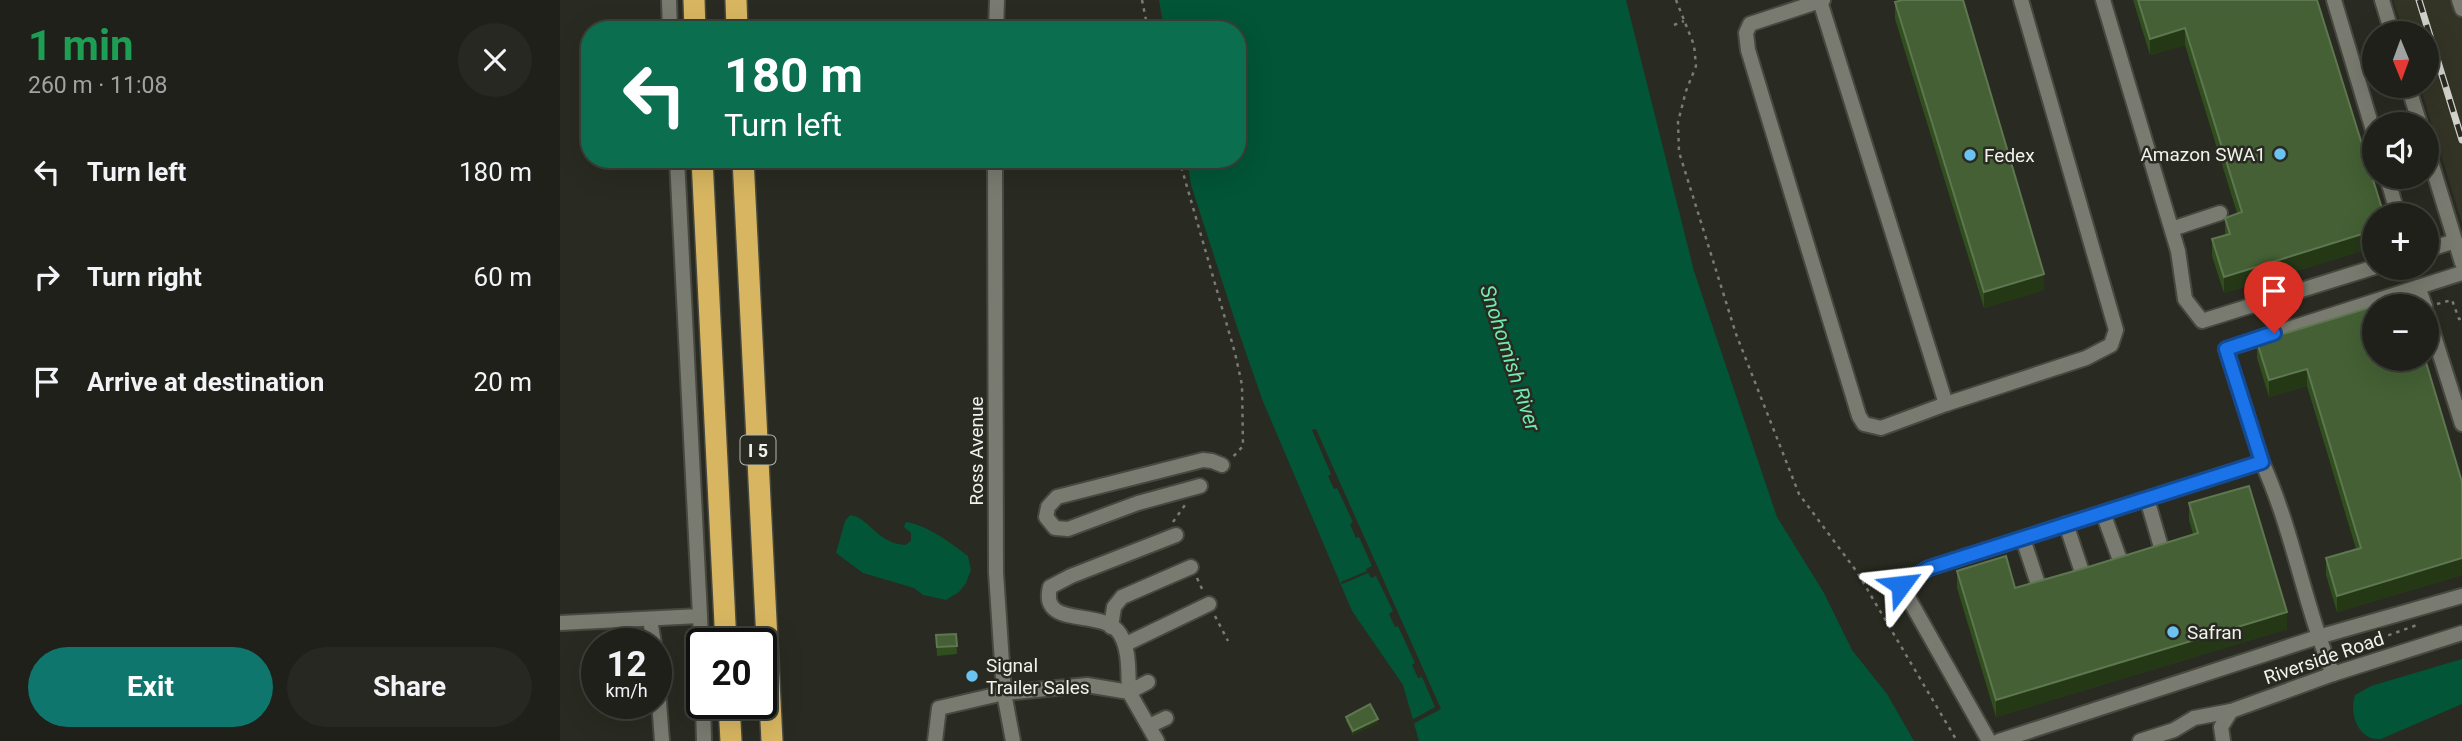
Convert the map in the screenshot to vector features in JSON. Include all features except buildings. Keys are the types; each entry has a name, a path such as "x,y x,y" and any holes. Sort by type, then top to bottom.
{"highway":[{"path":"694,0 695,21"},
{"path":"736,0 737,21"},
{"name":"I 5","path":"702,168 725,628"},
{"name":"I 5","path":"743,168 772,741"},
{"path":"730,719 731,741"}],"street":[{"path":"669,0 670,21"},
{"path":"996,21 997,0"},
{"path":"1946,404 1822,0 1750,24 1746,33 1748,50 1859,416 1864,424 1881,428 2086,358 2111,345 2116,330 2021,0"},
{"path":"2104,0 2178,251 2185,299 2202,321 2362,271"},
{"path":"2334,0 2368,112"},
{"path":"2382,0 2388,21"},
{"path":"2459,0 2462,9"},
{"path":"677,168 700,628"},
{"name":"Ross Avenue","path":"995,168 996,572 1004,693 1013,741"},
{"path":"2439,188 2462,263"},
{"path":"2172,229 2220,213"},
{"path":"2439,246 2455,241"},
{"path":"2333,674 2318,637 2276,493 2262,462 2226,349 2462,272"},
{"path":"2418,287 2422,294"},
{"path":"2439,344 2462,424"},
{"path":"1200,486 1138,503 1068,529 1055,528 1046,517 1048,506 1057,497 1203,460 1222,466"},
{"path":"1989,741 1901,585 1929,568 2262,462"},
{"path":"2147,499 2161,547"},
{"path":"2103,513 2120,560"},
{"path":"2066,524 2083,575"},
{"path":"1157,741 1129,692 1126,644 1119,631 1102,621 1069,617 1058,612 1051,607 1048,596 1051,587 1071,576 1176,535"},
{"path":"2023,539 2039,587"},
{"path":"1111,626 1114,607 1122,597 1191,567"},
{"path":"1999,741 2318,637 2462,596"},
{"path":"1126,644 1209,604"},
{"path":"560,623 700,616"},
{"path":"650,619 651,628"},
{"name":"Riverside Road","path":"2140,741 2174,730 2194,718 2231,711 2333,674 2462,633"},
{"path":"935,741 939,708 1004,693 1087,685 1129,692 1148,682"},
{"path":"2223,741 2221,727 2231,711"},
{"path":"1149,726 1166,718"},
{"path":"660,719 662,741"},
{"path":"703,719 704,741"}],"path":[{"path":"1142,0 1146,21"},
{"path":"1676,0 1694,45 1696,66 1678,122 1679,152 1736,334 1762,404 1799,494 1857,572 1957,741"},
{"path":"1674,25 1684,21"},
{"path":"1182,168 1242,386 1243,446 1222,466"},
{"path":"2439,305 2452,300 2459,319 2462,318"},
{"path":"1176,535 1171,526 1200,486"},
{"path":"1191,567 1228,641"},
{"path":"2355,656 2353,648 2425,622"}],"shaded area":[{"path":"2393,0 2462,0 2462,223 2439,148 2439,112 2428,112 2424,98 2440,98 2440,21 2400,21"}],"water":[{"name":"Snohomish River","path":"1159,0 1626,0 1694,271 1777,517 1824,593 1852,650 1887,694 1914,741 1419,741 1403,685 1352,611 1262,399 1191,185 1188,168 1246,168 1246,21 1162,21"},
{"path":"850,515 863,520 880,535 895,543 905,545 911,541 911,533 904,527 906,522 938,535 968,556 971,570 966,583 959,592 946,600 923,595 914,588 863,573 836,553 845,521"},
{"path":"2462,659 2462,704 2381,739 2366,735 2357,724 2353,709 2355,695 2371,686"}],"pier":[{"path":"1316,429 1441,709 1411,725 1410,721 1435,707 1422,677 1418,678 1412,665 1415,663 1398,626 1395,627 1389,614 1393,611 1376,576 1371,578 1368,573 1342,584 1341,582 1367,571 1366,569 1372,566 1359,537 1356,538 1350,524 1353,522 1337,488 1334,489 1328,476 1331,474 1312,430"}],"railway":[{"path":"2419,0 2462,140"}],"place":[{"name":"Amazon SWA1","path":"2280,154"},
{"name":"Fedex","path":"1970,155"},
{"name":"Safran","path":"2173,632"},
{"name":"Signal Trailer Sales","path":"972,676"}],"route":[{"path":"1901,585 1929,568 2262,462 2226,349 2274,333"}]}
